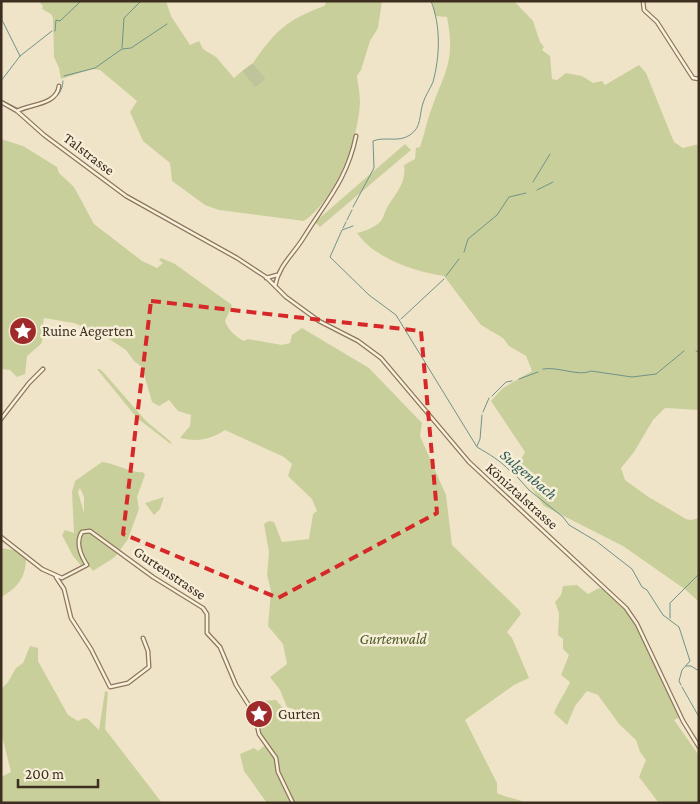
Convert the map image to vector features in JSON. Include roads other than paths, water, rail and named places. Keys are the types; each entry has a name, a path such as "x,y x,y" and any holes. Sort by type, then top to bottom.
{"street":[{"path":"643,1 642,8 657,22 693,78 699,79"},
{"path":"19,110 50,99 58,92 59,86"},
{"name":"Talstrasse","path":"1,102 19,110 44,135 126,196 168,219"},
{"path":"275,286 277,275 287,258 331,199 350,163 356,136"},
{"name":"Köniztalstrasse","path":"168,219 209,241 266,277 286,297 319,322 352,338 381,358 468,462 626,608 637,624 683,721 699,748"},
{"path":"266,277 277,275"},
{"path":"1,419 29,383 43,369"},
{"name":"Gurtenstrasse","path":"55,576 62,578 87,566 79,548 78,539 82,532 90,531 153,577 203,608 206,614 207,632 220,647 236,685 255,714 259,734 276,758 278,772 293,803"},
{"path":"1,538 38,566 55,576 64,589 72,618 91,649 110,687 128,684 149,667 148,651 143,638"}],"waterway":[{"path":"2,1 2,20 20,56"},
{"path":"55,31 56,20 60,21 81,1"},
{"path":"122,48 124,18 141,1"},
{"path":"353,207 374,168 373,141 401,139 410,135 417,128 424,100 433,82 437,62 438,31 431,1"},
{"path":"64,76 95,68 122,49 131,48 167,24"},
{"path":"1,81 20,56 52,31"},
{"path":"1,100 23,111 49,102 59,94 63,81"},
{"path":"533,182 550,154"},
{"path":"537,190 553,182"},
{"path":"464,252 468,239 497,215 509,197 526,193"},
{"path":"347,220 352,210"},
{"name":"Sulgenbach","path":"343,228 346,222"},
{"name":"Sulgenbach","path":"353,226 342,230 330,257 369,295 396,315 477,447 511,470 529,490 563,517 569,525 596,541 632,569 642,587 647,590 663,615 679,627 690,661 682,670 679,681 681,685"},
{"path":"446,276 459,259"},
{"path":"401,319 444,279"},
{"path":"543,369 549,368 580,373 591,371 632,377 656,374 684,351"},
{"path":"519,379 538,372"},
{"path":"492,396 506,382 512,381"},
{"path":"483,412 489,398"},
{"path":"477,446 480,439 482,415"},
{"path":"670,618 670,603 699,574"},
{"path":"686,666 691,666 699,671"},
{"name":"Sulgenbach","path":"682,687 699,717"}],"place":[{"name":"Ruine Aegerten","path":"23,331"},
{"name":"Gurten","path":"259,714"}],"park label":[{"name":"Gurtenwald","path":"393,639"}]}
